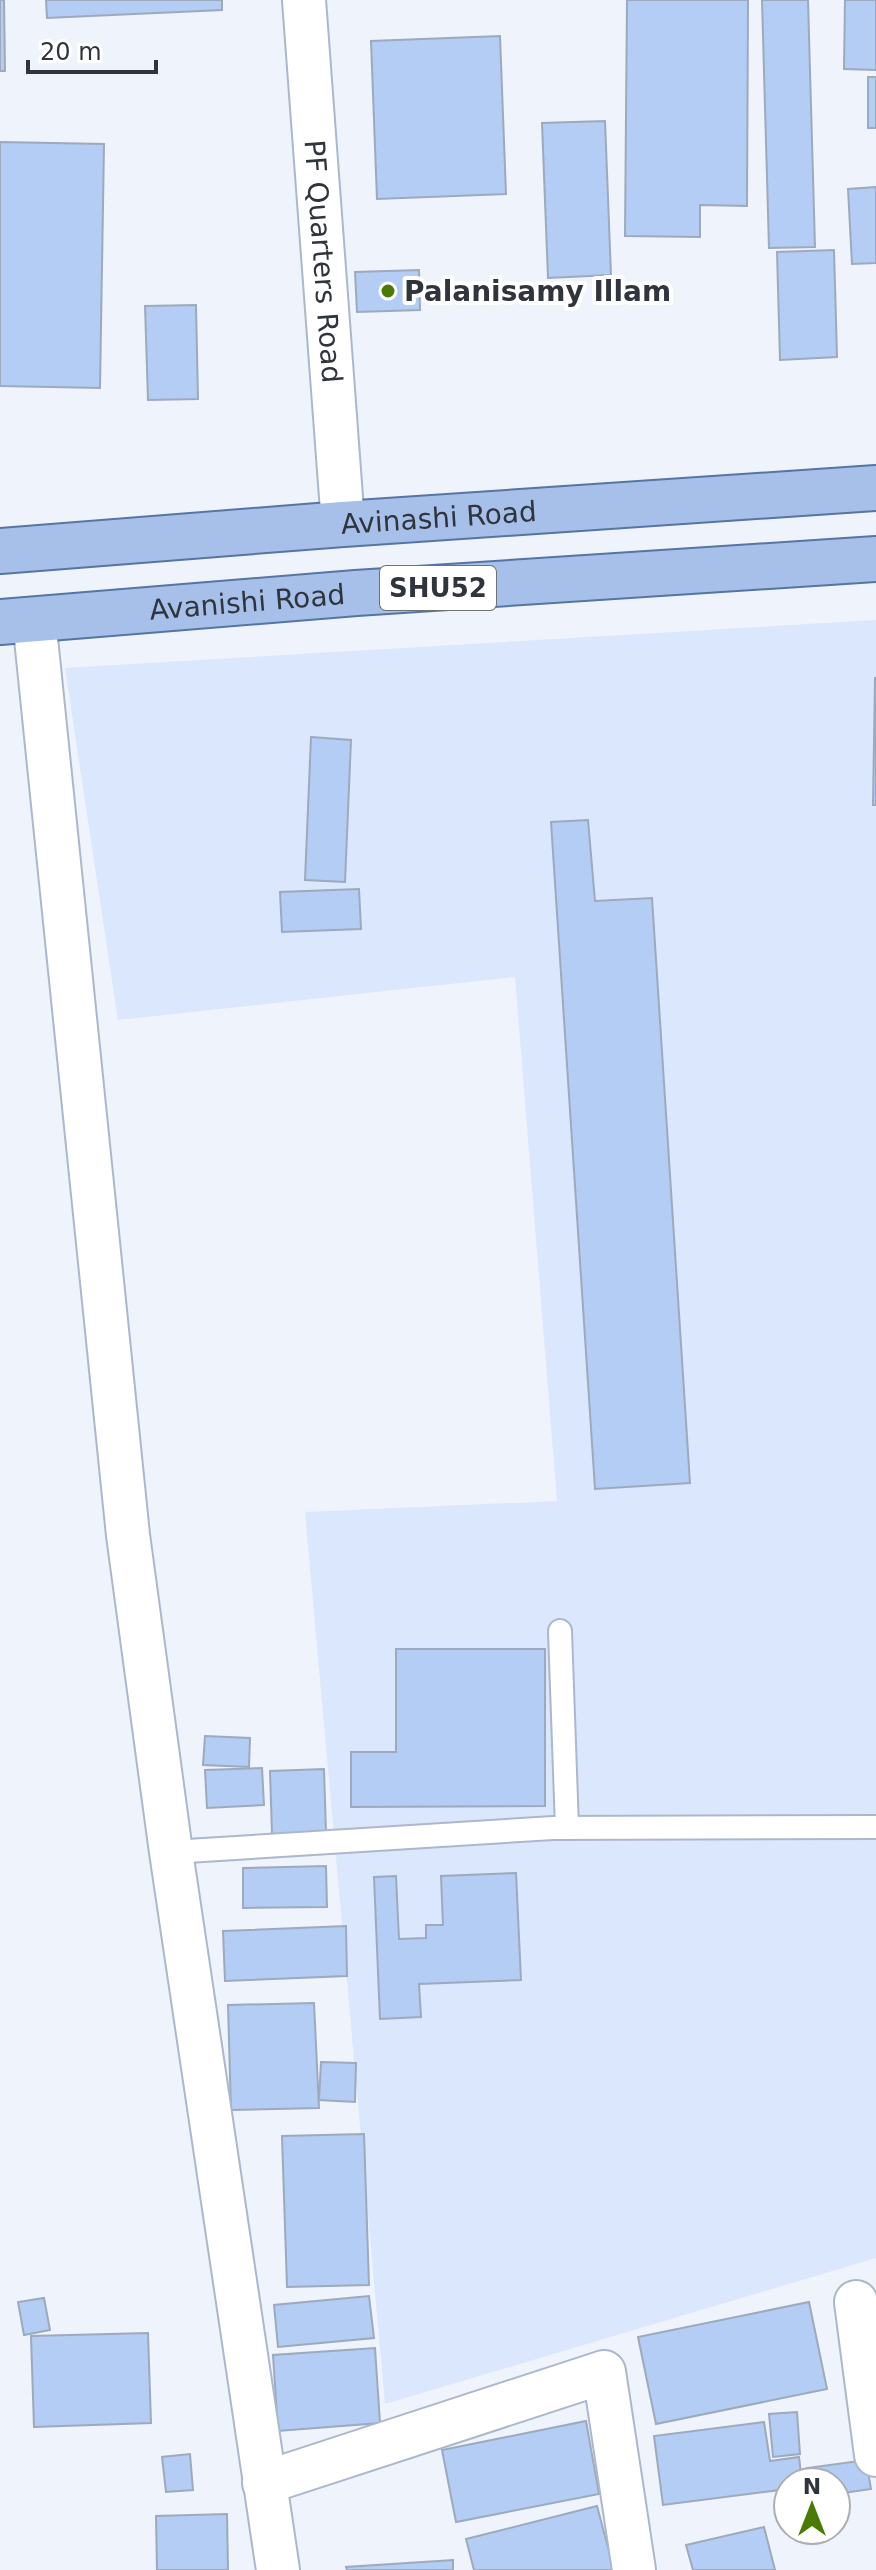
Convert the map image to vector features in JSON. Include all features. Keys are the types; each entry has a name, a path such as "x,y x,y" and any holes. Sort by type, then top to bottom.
{"main road":[{"name":"Avinashi Road","path":"0,551 876,488"},
{"name":"Avanishi Road","path":"17,621 372,592 876,559"}],"street":[{"name":"PF Quarters Road","path":"304,0 343,524"},
{"path":"17,621 126,1519 171,1852 278,2570"},
{"path":"856,2302 876,2455"},
{"path":"264,2483 604,2372 634,2570"}],"lane":[{"path":"560,1631 567,1828"},
{"path":"171,1852 567,1828 876,1827"}],"shaded area":[{"path":"876,620 876,2258 385,2404 305,1512 557,1501 515,977 118,1020 65,668"}],"building":[{"path":"0,0 4,0 5,71 0,71"},
{"path":"46,0 222,0 222,10 47,18"},
{"path":"627,0 748,0 747,206 700,205 700,237 625,236"},
{"path":"762,0 808,0 815,247 769,248"},
{"path":"845,0 876,0 876,70 844,69"},
{"path":"500,36 506,194 377,199 371,41"},
{"path":"868,77 876,77 876,128 868,128"},
{"path":"605,121 611,275 548,278 542,123"},
{"path":"0,142 104,144 100,388 0,386"},
{"path":"876,187 876,263 852,264 848,189"},
{"path":"834,250 837,357 780,360 777,252"},
{"name":"Palanisamy Illam","path":"419,270 420,310 357,312 355,272"},
{"path":"196,305 198,399 148,400 145,306"},
{"path":"875,678 876,805 873,805"},
{"path":"311,737 351,740 345,882 305,880"},
{"path":"588,820 595,901 652,898 690,1483 595,1489 551,822"},
{"path":"359,889 361,929 282,932 280,892"},
{"path":"396,1649 545,1649 545,1806 351,1807 351,1752 396,1752"},
{"path":"205,1736 250,1738 249,1767 203,1765"},
{"path":"262,1768 264,1805 207,1808 205,1770"},
{"path":"324,1769 326,1833 272,1834 270,1771"},
{"path":"326,1866 327,1907 243,1908 243,1868"},
{"path":"516,1873 521,1980 419,1984 421,2017 380,2019 374,1877 396,1876 399,1939 426,1938 426,1925 443,1925 441,1876"},
{"path":"346,1926 347,1976 225,1981 223,1931"},
{"path":"314,2003 319,2108 231,2110 228,2005"},
{"path":"321,2062 356,2063 355,2102 319,2100"},
{"path":"364,2134 369,2285 287,2287 282,2136"},
{"path":"369,2296 374,2338 278,2347 274,2305"},
{"path":"44,2298 50,2330 24,2335 18,2302"},
{"path":"809,2302 827,2389 656,2424 638,2337"},
{"path":"148,2333 151,2423 34,2427 31,2336"},
{"path":"375,2348 380,2423 278,2431 273,2355"},
{"path":"797,2412 800,2454 773,2457 769,2414"},
{"path":"586,2421 599,2494 456,2522 442,2450"},
{"path":"764,2422 770,2461 799,2457 800,2466 772,2466 772,2491 663,2505 654,2436"},
{"path":"190,2454 193,2490 166,2492 162,2457"},
{"path":"866,2460 871,2489 852,2492 852,2466 822,2466"},
{"path":"597,2506 614,2570 474,2570 466,2539"},
{"path":"227,2514 228,2570 157,2570 156,2516"},
{"path":"764,2527 775,2570 693,2570 686,2545"},
{"path":"453,2560 453,2570 347,2570 346,2567"}],"place":[{"name":"Palanisamy Illam","path":"388,291"}]}
